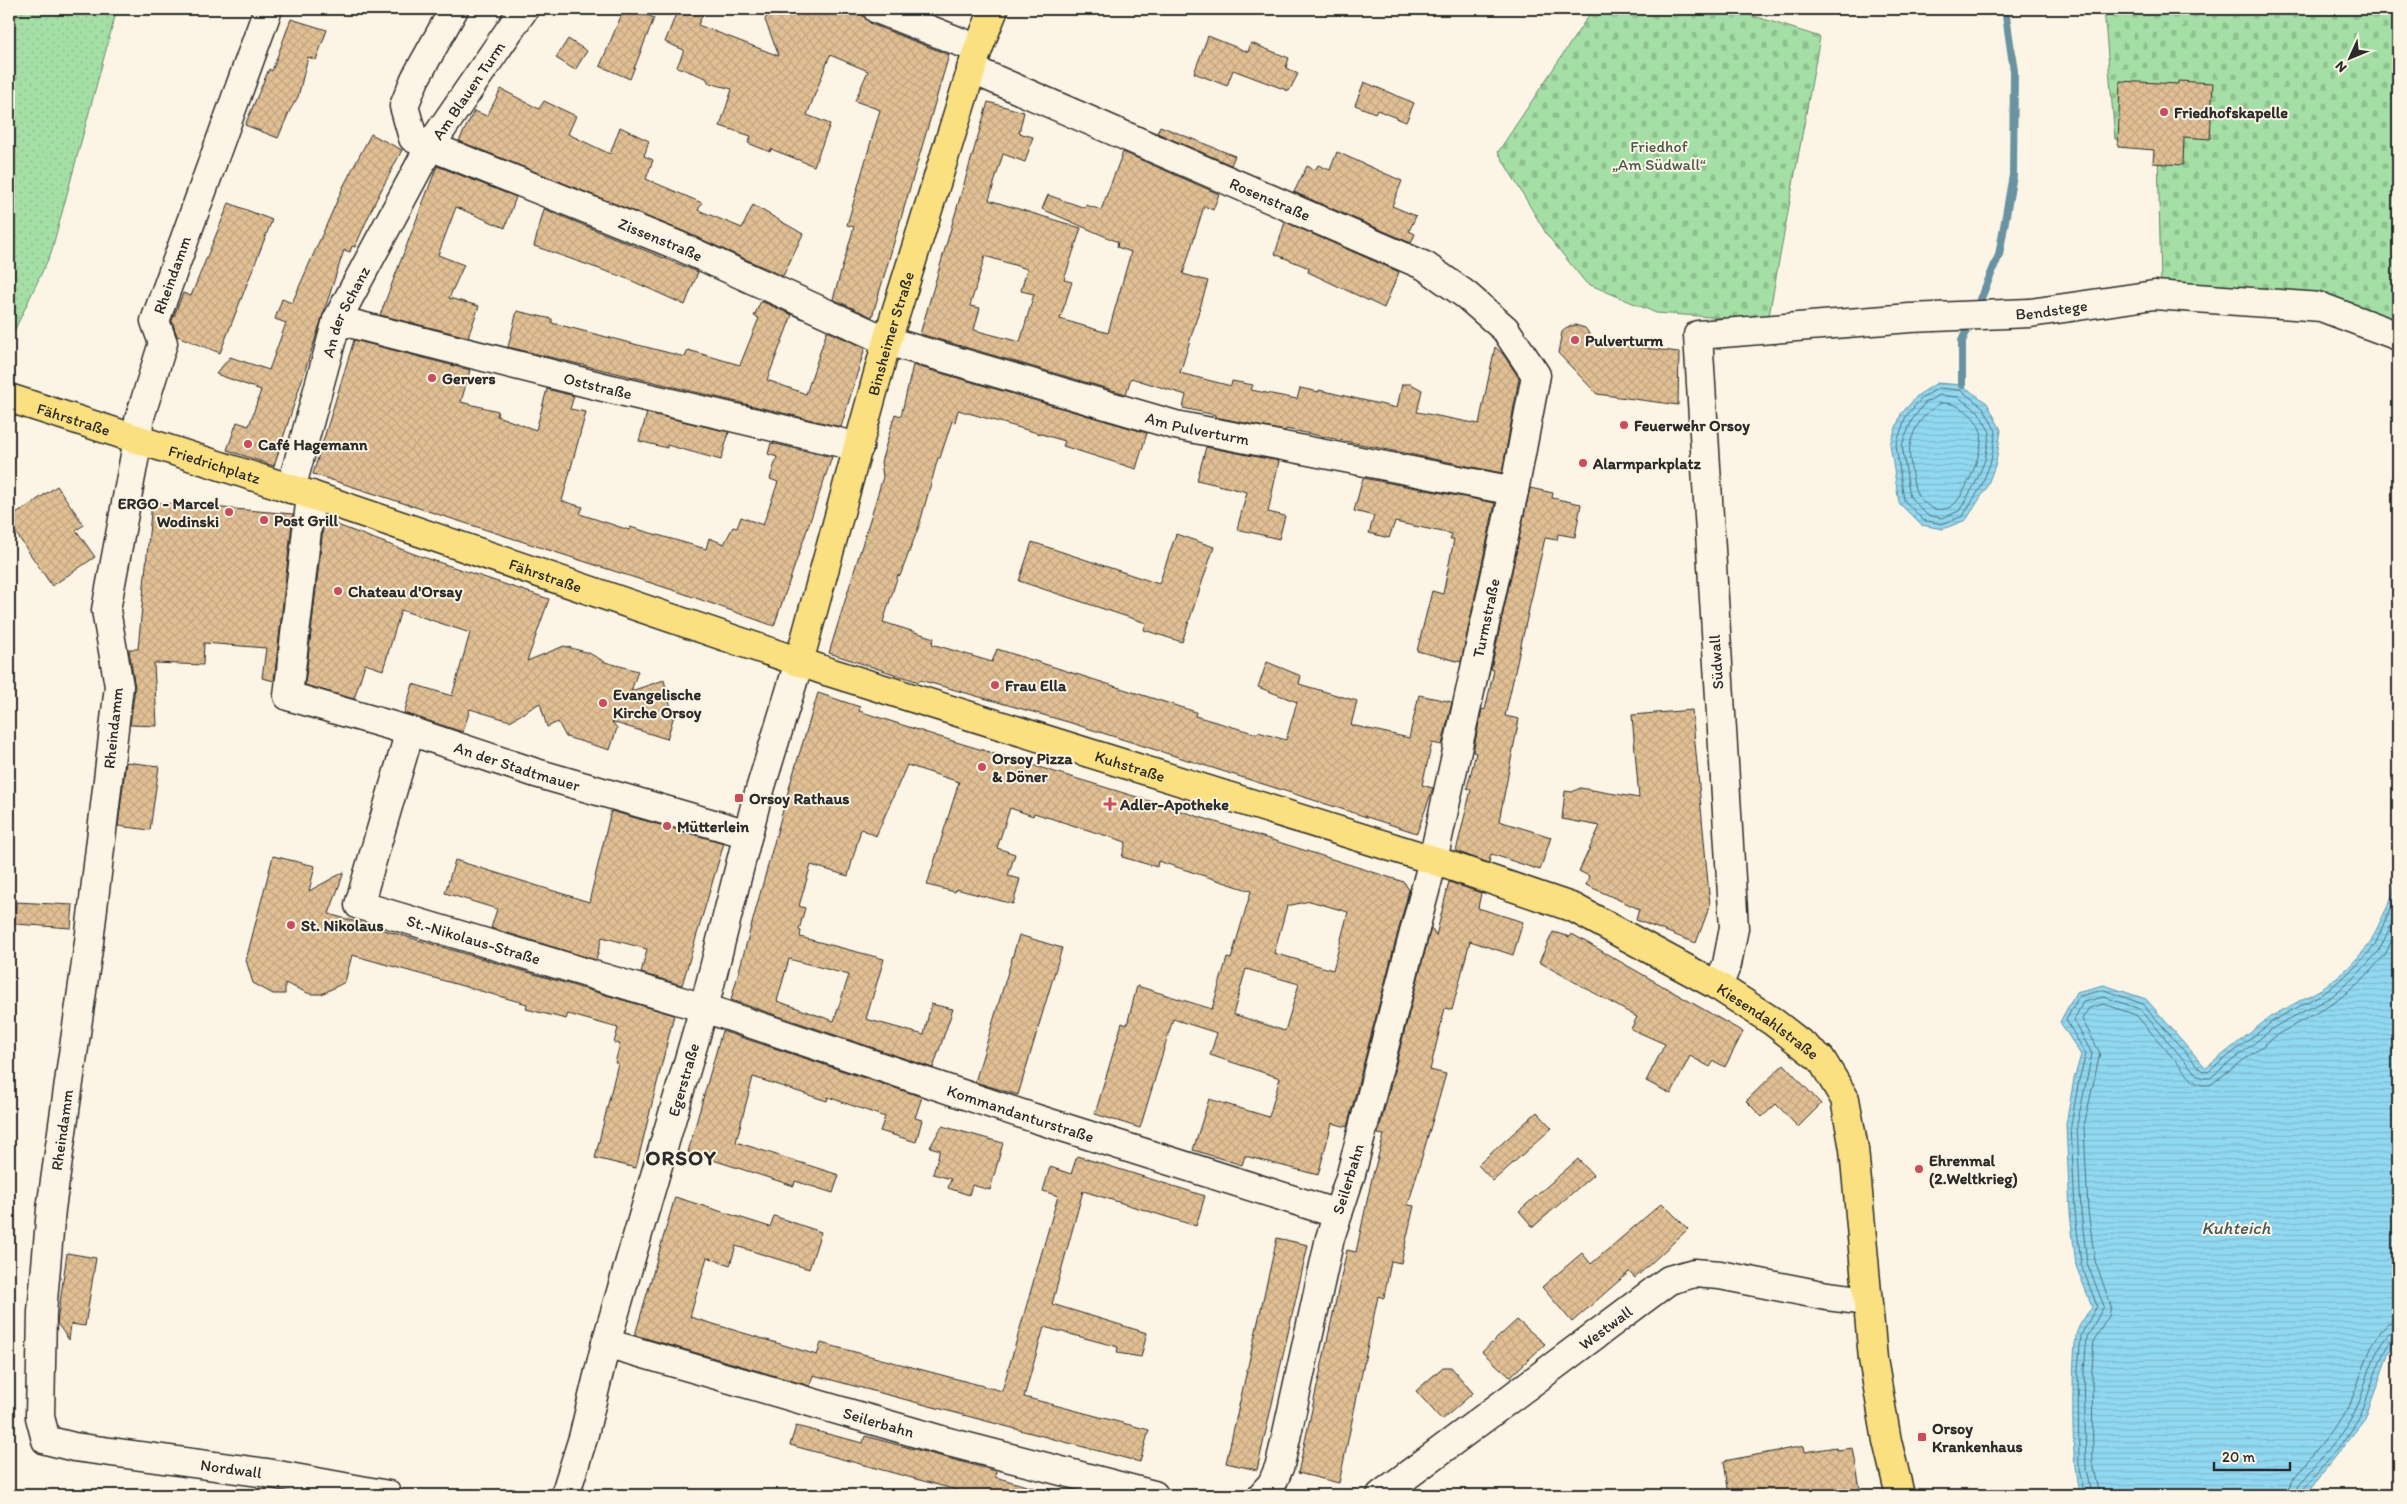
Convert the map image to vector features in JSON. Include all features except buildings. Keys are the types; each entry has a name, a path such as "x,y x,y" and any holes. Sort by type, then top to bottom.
{"main road":[{"name":"Binsheimer Straße","path":"799,662 860,447 887,341 975,59 994,9"},
{"name":"Fährstraße","path":"9,398 138,438"},
{"name":"Friedrichplatz","path":"138,438 301,492"},
{"name":"Fährstraße","path":"301,492 799,662"},
{"name":"Kuhstraße","path":"799,662 1433,860"},
{"name":"Kiesendahlstraße","path":"1433,860 1574,908 1718,986 1772,1021 1820,1059 1845,1100 1854,1149 1873,1359 1887,1441 1900,1495"}],"street":[{"name":"Zissenstraße","path":"454,9 415,79 404,106 413,138 679,246 887,341"},
{"name":"Am Blauen Turm","path":"430,146 524,9"},
{"path":"877,9 975,59"},
{"name":"Rheindamm","path":"74,1447 46,1440 40,1417 42,1312 51,1209 90,942 119,686 106,610 138,438 139,420 163,343 155,321 267,12"},
{"name":"Rosenstraße","path":"975,59 1425,266 1466,295 1504,329 1536,375"},
{"name":"An der Schanz","path":"301,492 337,320 430,146"},
{"name":"Bendstege","path":"1698,335 1910,318 2030,313 2154,295 2321,307 2398,336"},
{"name":"Oststraße","path":"337,320 604,387 860,447"},
{"name":"Südwall","path":"1698,335 1734,928 1728,964 1718,986"},
{"name":"Am Pulverturm","path":"887,341 1175,425 1514,491"},
{"name":"Turmstraße","path":"1433,860 1514,491 1536,375"},
{"name":"An der Stadtmauer","path":"301,492 288,696 410,731 536,773 748,834"},
{"name":"Egerstraße","path":"565,1495 583,1438 606,1344 704,1008 748,834 799,662"},
{"name":"St.-Nikolaus-Straße","path":"410,731 359,905 704,1008"},
{"name":"Seilerbahn","path":"1262,1495 1272,1484 1280,1465 1330,1238 1351,1174 1433,860"},
{"name":"Kommandanturstraße","path":"704,1008 1037,1118 1338,1214"},
{"name":"Westwall","path":"1381,1495 1669,1280 1694,1273 1720,1275 1827,1296 1867,1301"},
{"name":"Seilerbahn","path":"606,1344 941,1440 1154,1495"},
{"name":"Nordwall","path":"74,1447 242,1470 388,1495"}],"green space":[{"path":"9,9 117,9 51,253 9,342"},
{"name":"Friedhof „Am Südwall“","path":"1593,9 1732,9 1820,37 1768,321 1656,313 1586,283 1547,235 1498,152"},
{"path":"2104,9 2398,9 2398,320 2273,298 2161,286 2158,151 2115,139"}],"water":[{"path":"1937,383 1962,385 1987,403 2001,430 1996,463 1986,489 1966,520 1943,529 1921,525 1899,503 1890,444 1901,414 1918,395"},
{"name":"Kuhteich","path":"2398,874 2398,1338 2388,1355 2365,1419 2305,1495 2081,1495 2077,1485 2074,1444 2073,1393 2075,1349 2078,1328 2092,1306 2076,1266 2070,1213 2066,1124 2074,1079 2081,1055 2060,1022 2076,992 2104,985 2146,999 2206,1068 2270,1017 2325,987 2350,966 2369,945 2393,895 2395,877"}],"waterway":[{"path":"1976,310 1999,255 2013,175 2014,71 2005,9"},
{"path":"1962,385 1962,341 1971,321"}],"railway":[{"path":"2396,1495 2398,1491"}],"place":[{"name":"Friedhofskapelle","path":"2164,112"},
{"name":"Pulverturm","path":"1575,340"},
{"name":"Gervers","path":"432,378"},
{"name":"Feuerwehr Orsoy","path":"1624,425"},
{"name":"Café Hagemann","path":"248,444"},
{"name":"Alarmparkplatz","path":"1583,463"},
{"name":"ERGO - Marcel Wodinski","path":"229,512"},
{"name":"Post Grill","path":"264,520"},
{"name":"Chateau d'Orsay","path":"338,591"},
{"name":"Frau Ella","path":"995,685"},
{"name":"Evangelische Kirche Orsoy","path":"603,703"},
{"name":"Orsoy Pizza & Döner","path":"982,767"},
{"name":"Orsoy Rathaus","path":"739,798"},
{"name":"Adler-Apotheke","path":"1110,804"},
{"name":"Mütterlein","path":"667,826"},
{"name":"St. Nikolaus","path":"291,925"},
{"name":"Ehrenmal (2.Weltkrieg)","path":"1919,1169"},
{"name":"Orsoy Krankenhaus","path":"1922,1437"}],"district":[{"name":"ORSOY","path":"681,1157"}]}
